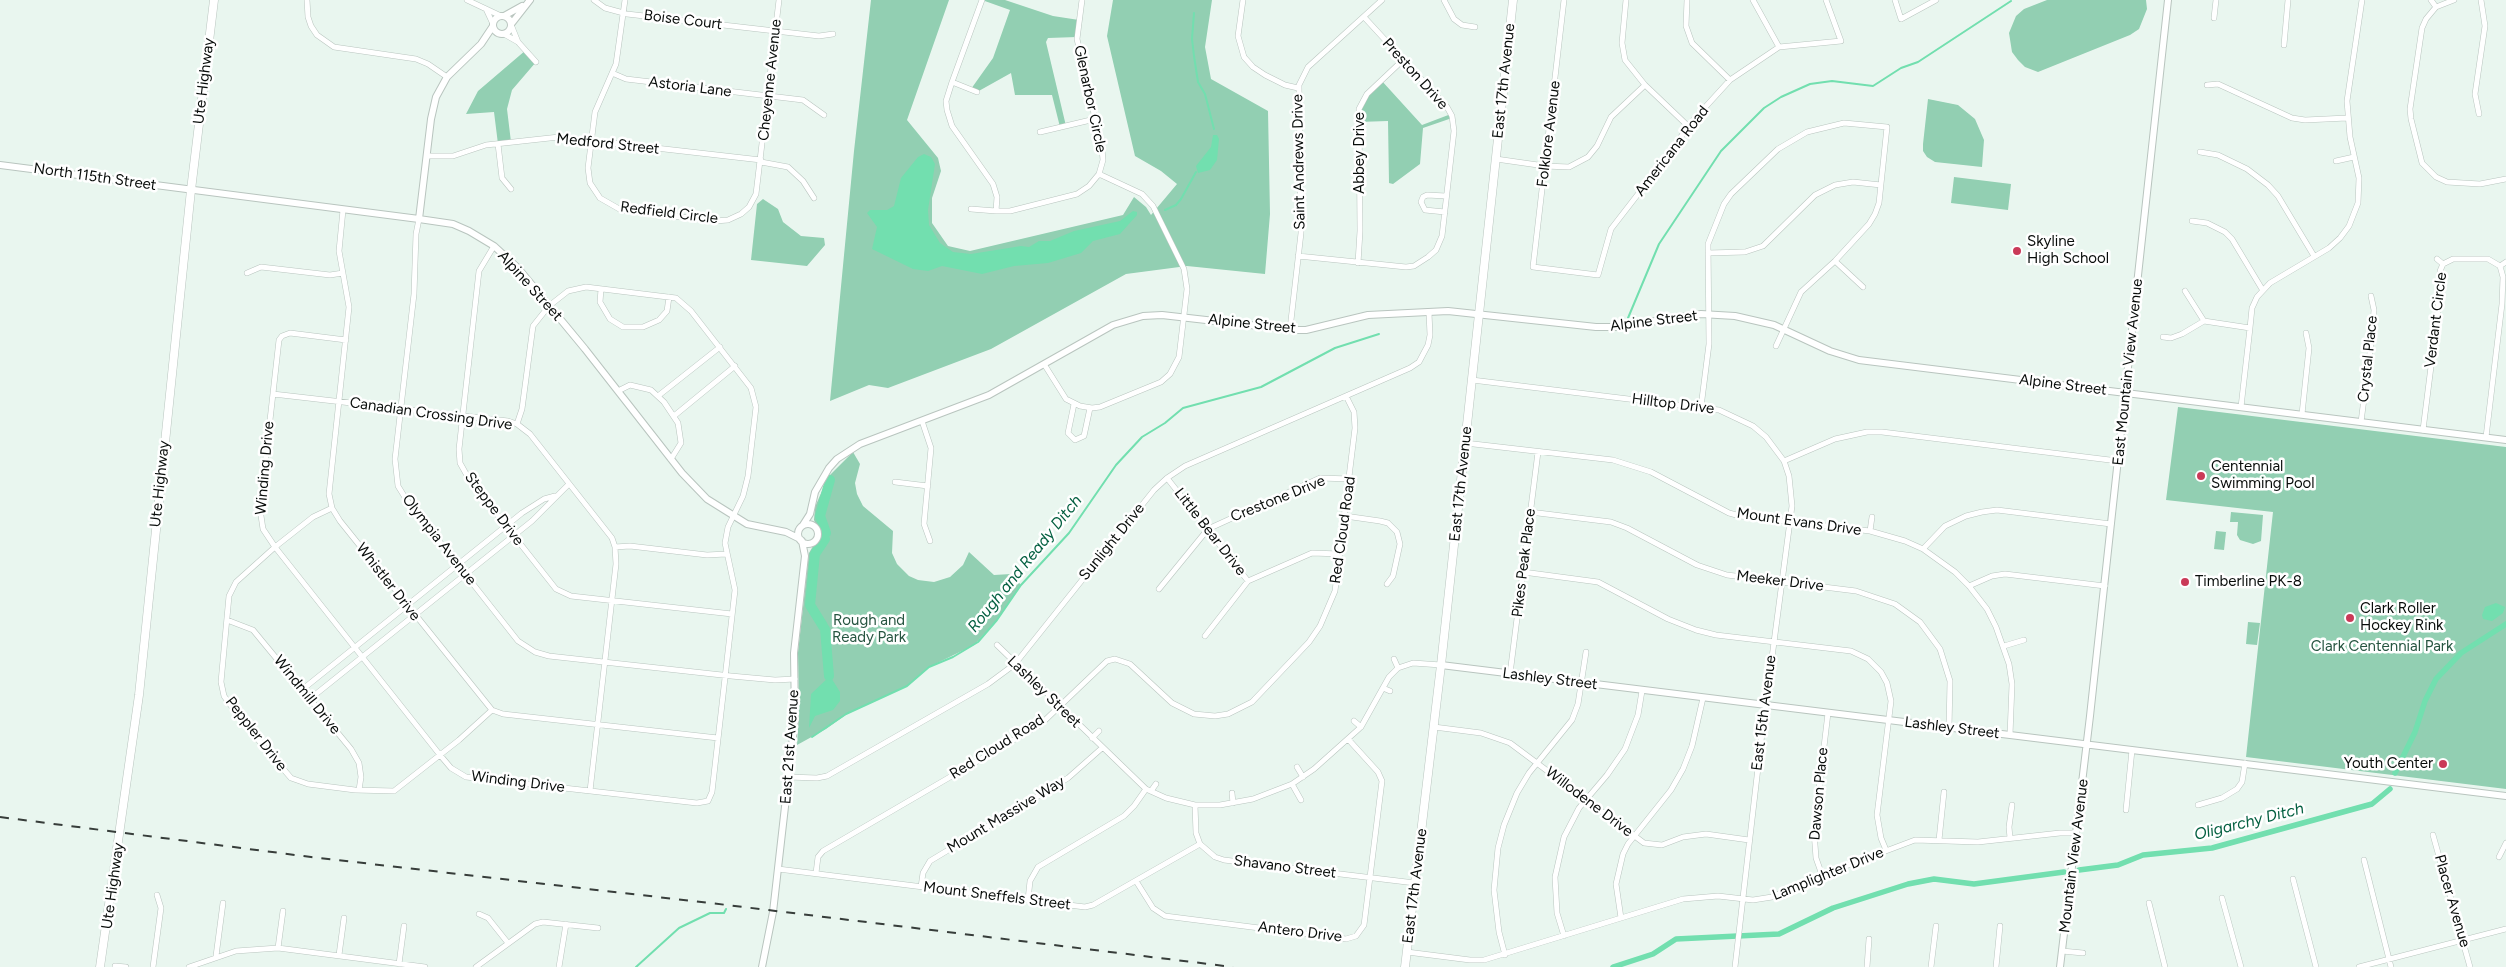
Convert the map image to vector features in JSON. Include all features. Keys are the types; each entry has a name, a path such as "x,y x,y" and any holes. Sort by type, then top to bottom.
{"main road":[{"name":"Ute Highway","path":"100,967 138,695 191,190 214,0"},
{"name":"East 17th Avenue","path":"1406,967 1441,665 1513,0"}],"street":[{"path":"307,0 308,17 311,26 317,35 334,47 416,59 428,64 447,77"},
{"path":"467,0 502,16 512,25 518,42"},
{"name":"Boise Court","path":"594,0 605,8 623,13 819,36 833,34"},
{"name":"Redfield Circle","path":"625,0 618,55 595,112 588,175 594,191 600,198 621,210 715,222 728,220 741,214 749,206 756,194 761,161"},
{"name":"Cheyenne Avenue","path":"761,161 779,0"},
{"path":"982,0 946,101 948,118 993,184 997,197 996,211"},
{"name":"Glenarbor Circle","path":"971,209 1010,211 1077,194 1089,186 1099,174 1103,154 1077,39 1082,0"},
{"path":"1243,0 1238,36 1244,56 1253,67 1265,75 1285,85 1298,88"},
{"name":"Saint Andrews Drive","path":"1290,329 1301,233 1298,88 1308,67 1382,0"},
{"path":"1444,0 1454,19 1462,25 1475,27"},
{"name":"Folklore Avenue","path":"1533,267 1564,0"},
{"path":"1626,0 1622,43 1626,60 1645,85 1688,126"},
{"path":"1687,0 1686,26 1692,43 1730,80"},
{"path":"1753,0 1779,47"},
{"name":"Americana Road","path":"1533,267 1598,275 1611,229 1673,149 1688,126 1730,80 1779,47 1841,41 1826,0"},
{"path":"1895,0 1901,19 1936,0"},
{"name":"East Mountain View Avenue","path":"2087,745 2168,0"},
{"path":"2214,18 2216,0"},
{"path":"2284,45 2288,0"},
{"path":"2241,407 2252,308 2262,289 2329,248 2340,238 2354,217 2360,188 2347,118 2348,91 2362,0"},
{"path":"2431,0 2436,8"},
{"path":"2454,0 2436,8 2426,19 2422,28 2410,108 2422,163 2436,177 2447,182 2480,184 2506,179"},
{"path":"2479,114 2475,94 2485,26 2481,0"},
{"path":"502,16 529,1"},
{"path":"512,25 529,1"},
{"path":"486,8 493,25 502,34 518,42 536,62"},
{"name":"Olympia Avenue","path":"502,16 493,25 481,44 447,77 433,107 416,234 414,294 395,459 398,486 524,646 535,652 549,656 725,675 775,680 795,679"},
{"name":"Preston Drive","path":"1298,256 1406,268 1424,261 1438,245 1445,212 1454,131 1452,118 1447,107 1364,17"},
{"name":"Olympia Avenue","path":"481,44 502,34 512,25"},
{"name":"Abbey Drive","path":"1358,263 1360,231 1359,109 1367,94 1403,60"},
{"name":"Astoria Lane","path":"612,73 626,79 803,100 824,114"},
{"path":"952,82 977,92"},
{"path":"2207,85 2218,84 2292,118 2305,120 2347,118"},
{"path":"1496,159 1545,166 1569,167 1588,157 1597,146 1611,117 1645,85"},
{"path":"1040,132 1095,119"},
{"path":"1701,407 1709,344 1708,253 1710,235 1724,204 1731,194 1778,149 1807,132 1824,126 1844,123 1887,127 1880,203 1876,214 1870,224 1835,261 1801,292 1776,346"},
{"name":"Medford Street","path":"427,156 453,156 498,144 559,138 591,141 761,161 788,167 803,181 814,198"},
{"path":"498,144 502,178 511,189"},
{"path":"2200,152 2218,155 2247,169 2268,185 2278,196 2314,256"},
{"path":"2336,160 2354,157"},
{"name":"North 115th Street","path":"0,165 191,190"},
{"path":"1044,364 1060,392 1074,404 1090,408 1100,407 1161,382 1170,374 1179,357 1186,278 1153,206 1142,194 1099,174"},
{"path":"1708,253 1745,252 1763,246 1815,195 1834,185 1853,182 1881,186"},
{"name":"Alpine Street","path":"191,190 453,224 480,237 494,246 518,268 671,459 707,499 734,518 763,529 786,532 801,540"},
{"path":"1445,212 1425,210 1420,202 1427,195 1446,196"},
{"name":"Whistler Drive","path":"343,210 339,251 349,307 329,494 332,508 345,528 492,710"},
{"path":"2192,221 2207,223 2225,232 2232,239 2262,289"},
{"name":"Steppe Drive","path":"494,246 479,272 459,449 460,463 469,479 556,588 571,596 732,614"},
{"path":"2436,259 2443,264"},
{"name":"Verdant Circle","path":"2423,430 2438,311 2440,271 2443,264 2454,259 2488,259 2500,266"},
{"path":"1835,261 1863,288"},
{"path":"2486,437 2502,304 2503,277 2500,266 2506,262"},
{"path":"247,273 261,267 330,275 343,273"},
{"path":"517,424 522,409 533,326 549,306 568,291 586,287 669,297 667,311 659,320 643,327 623,327 610,319 600,302 601,289"},
{"path":"2185,290 2204,321"},
{"name":"Crystal Place","path":"2361,422 2372,337 2374,310 2371,296"},
{"name":"Winding Drive","path":"346,340 290,334 282,336 278,347 260,509 263,529 275,547 451,768 466,777 697,803 708,801 712,792 735,590 725,543 728,527 734,518 748,476 756,407 751,388 720,347 691,311 676,298 669,297"},
{"name":"Alpine Street","path":"810,514 815,492 829,468 837,459 860,444 989,395 1128,319 1162,315 1306,330 1368,316 1429,313 1479,313 1606,328 1709,314 1753,319 1783,329 1830,351 1859,360 2506,440"},
{"name":"Sunlight Drive","path":"788,777 817,778 827,776 988,684 1015,664 1154,490 1167,478 1185,466 1410,368 1419,362 1425,353 1430,335 1429,313"},
{"path":"2164,337 2171,338 2182,334 2204,321 2250,328"},
{"path":"2302,414 2309,348 2306,332"},
{"path":"658,396 720,347"},
{"path":"674,416 735,366"},
{"name":"Hilltop Drive","path":"1472,380 1723,411 1753,426 1766,437 1784,461"},
{"path":"618,391 630,385 651,390 674,416 678,423 681,443 671,459"},
{"name":"Canadian Crossing Drive","path":"273,394 463,415 517,424 530,434 612,538 615,547"},
{"name":"Red Cloud Road","path":"816,873 818,857 823,851 1041,724 1100,665 1115,659 1130,664 1172,703 1184,710 1215,716 1241,709 1252,702 1297,657 1320,626 1335,591 1356,419 1346,396"},
{"path":"1074,404 1068,433 1076,440 1084,436 1090,408"},
{"path":"922,421 931,448 924,524 930,541"},
{"path":"1784,461 1835,439 1867,432 1882,432 2118,460"},
{"name":"Mount Evans Drive","path":"1465,444 1613,460 1652,472 1729,513 1740,516 1870,531 1905,541 1923,549 1955,572 1987,609 2004,646 2012,684 2010,735"},
{"name":"Pikes Peak Place","path":"1510,674 1538,452"},
{"name":"East 15th Avenue","path":"1735,967 1765,705 1790,522 1792,491 1784,461"},
{"name":"Little Bear Drive","path":"1167,478 1248,581 1312,553 1340,554"},
{"name":"Crestone Drive","path":"1208,528 1320,478 1350,479"},
{"path":"895,482 928,486"},
{"path":"311,698 514,536 549,506 555,496 569,484"},
{"path":"303,689 506,526 544,499 555,496"},
{"name":"Peppler Drive","path":"332,508 313,517 275,547 236,582 230,596 221,682 224,696 242,721 291,778 308,784 359,790 394,791 440,755 492,710"},
{"path":"1923,549 1945,526 1966,516 1982,512 1998,510 2111,524"},
{"name":"Meeker Drive","path":"1530,512 1611,522 1627,528 1712,571 1869,594 1895,604 1920,622 1931,635 1946,665 1951,698 1949,728"},
{"path":"810,514 818,534 814,541 806,544 801,540 798,533 810,514"},
{"path":"1345,516 1388,523 1397,532 1400,544 1393,576 1387,584"},
{"path":"1870,531 1872,517"},
{"name":"Alpine Street","path":"786,532 802,526"},
{"path":"802,526 814,526"},
{"path":"1158,589 1208,528"},
{"name":"East 21st Avenue","path":"762,967 774,907 795,719 794,653 805,556 801,540"},
{"name":"East 21st Avenue","path":"805,556 814,541"},
{"path":"590,791 616,564 615,547 630,546 707,555 726,554"},
{"path":"1523,572 1598,582 1668,618 1696,630 1851,652 1868,659 1881,672 1887,683 1891,701 1877,815 1881,838 1886,850"},
{"path":"1969,586 1992,576 2005,574 2104,586"},
{"path":"1204,636 1248,581"},
{"name":"Windmill Drive","path":"226,620 253,630 311,698 351,749 359,763 362,777 359,790"},
{"path":"2004,646 2024,640"},
{"name":"Lashley Street","path":"997,645 1102,748 1148,790 1166,798 1195,805 1234,803 1253,799 1292,784 1303,777 1361,727 1383,688 1398,668 1413,663 2506,796"},
{"path":"1506,955 1496,908 1495,872 1498,848 1510,808 1537,763 1572,720 1578,704 1586,652"},
{"path":"1394,659 1398,668"},
{"path":"1383,688 1390,691"},
{"path":"1564,936 1555,897 1558,856 1570,823 1584,799 1607,774 1625,749 1638,715 1642,691"},
{"path":"1621,918 1617,900 1618,869 1623,854 1634,837 1662,803 1682,769 1692,746 1703,698"},
{"path":"492,710 597,725 718,738"},
{"name":"Dawson Place","path":"1822,875 1816,858 1814,831 1828,713"},
{"path":"1354,721 1361,727"},
{"name":"Willodene Drive","path":"1434,728 1481,733 1499,738 1537,763 1644,843 1662,845 1692,835 1706,834 1749,840"},
{"name":"Lashley Street","path":"1092,738 1099,731"},
{"name":"Antero Drive","path":"1153,908 1165,916 1351,938 1356,936 1364,925 1372,878 1382,781 1380,770 1348,739"},
{"name":"Mountain View Avenue","path":"2060,967 2087,745"},
{"name":"Mount Massive Way","path":"921,887 922,873 930,861 1068,778 1102,748"},
{"path":"2126,810 2132,750"},
{"path":"2198,805 2222,798 2237,789 2242,782 2245,764"},
{"path":"1297,767 1303,777"},
{"path":"1028,900 1030,881 1038,867 1124,816 1156,784"},
{"path":"1292,784 1301,800"},
{"path":"1939,840 1944,792"},
{"path":"1232,794 1234,803"},
{"path":"1195,805 1194,822 1200,844"},
{"path":"2010,838 2009,827 2012,805"},
{"path":"1370,815 1378,816"},
{"name":"Lamplighter Drive","path":"1407,952 1475,961 1506,955 1674,901 1700,896 1753,900 1772,897 1822,875 1915,840 1978,842 2077,833"},
{"name":"Placer Avenue","path":"2433,835 2470,967"},
{"path":"2499,857 2506,843"},
{"name":"Mount Sneffels Street","path":"778,870 816,873 1085,907 1093,905 1200,844"},
{"name":"Shavano Street","path":"1200,844 1206,851 1224,860 1415,883"},
{"path":"2364,860 2391,967"},
{"path":"2293,879 2316,967"},
{"path":"1136,881 1153,908 1148,912"},
{"path":"153,967 161,908 157,895"},
{"path":"2222,898 2241,967"},
{"path":"216,956 223,903"},
{"path":"2149,903 2165,967"},
{"path":"278,948 283,911"},
{"path":"479,914 488,918 508,943"},
{"path":"339,955 344,918"},
{"path":"476,967 535,924 543,922 598,928"},
{"path":"559,967 566,924"},
{"path":"399,964 404,926"},
{"path":"1931,967 1936,926"},
{"path":"1996,967 2000,926"},
{"path":"2359,967 2506,929"},
{"path":"1867,967 1869,939"},
{"path":"189,967 216,956 250,950 278,948 425,967"},
{"path":"2062,951 2083,953"},
{"path":"115,966 126,967"}],"green space":[{"path":"871,0 949,0 907,120 938,158 941,171 932,198 932,223 948,246 970,251 1123,215 1134,197 1146,207 1151,215 1177,184 1161,171 1135,156 1107,36 1113,0 1212,0 1205,47 1211,79 1268,111 1270,214 1265,274 1187,266 1126,274 991,349 888,388 869,385 830,401 854,151"},
{"path":"982,0 1005,0 1053,16 1079,20 1077,37 1048,38 1046,42 1066,126 1060,127 1052,95 1015,95 1011,73 977,92 971,89 993,58 1010,10"},
{"path":"2047,0 2146,0 2147,9 2139,29 2130,35 2038,72 2025,67 2012,52 2009,33 2016,16 2024,9"},
{"path":"526,50 536,62 512,90 507,109 511,142 498,144 494,112 466,114 478,91"},
{"path":"1381,80 1422,125 1451,114 1452,118 1423,128 1420,164 1393,184 1389,183 1388,121 1358,122 1360,105"},
{"path":"1928,99 1958,105 1975,119 1984,140 1982,167 1935,162 1927,157 1923,151 1923,144"},
{"path":"1954,177 2011,184 2008,210 1951,203"},
{"path":"763,199 778,209 783,222 801,236 824,238 825,245 807,266 751,260 757,204"},
{"name":"Clark Centennial Park","path":"2178,407 2506,447 2506,789 2246,757 2273,512 2166,500"},
{"name":"Rough and Ready Park","path":"853,452 860,464 855,483 857,494 863,506 893,531 892,553 897,564 909,576 918,580 934,582 950,577 963,565 969,552 994,575 1011,574 1021,585 997,620 974,645 929,667 907,686 847,714 826,729 797,745 799,713 798,652 809,553 820,534 814,520 815,507 828,477"},
{"path":"2231,512 2263,515 2261,541 2253,544 2240,540 2237,535 2238,522 2230,522"},
{"path":"2216,531 2226,532 2224,550 2214,549"},
{"path":"2248,622 2260,623 2257,645 2246,644"}],"shaded area":[{"path":"1213,135 1217,135 1219,139 1217,160 1210,170 1198,173 1196,166 1211,147"},
{"path":"924,154 931,157 935,164 928,210 929,225 940,243 953,252 971,254 1021,246 1029,247 1039,241 1050,241 1074,231 1120,221 1133,211 1137,212 1137,215 1120,234 1093,241 1081,253 1048,263 1014,266 982,274 942,266 928,271 913,269 872,249 877,227 867,213 870,210 887,210 894,206 901,178 918,157"},
{"path":"2496,603 2505,607 2503,613 2492,621 2483,619 2482,615 2485,607"},
{"path":"830,676 840,692 840,701 833,710 815,716 809,728 811,694"}],"waterway":[{"name":"Rough and Ready Ditch","path":"1628,318 1659,244 1721,151 1764,108 1781,97 1810,84 1832,81 1873,86 1901,68 1918,62 2011,1"},
{"path":"1194,13 1192,39 1198,82 1205,94 1214,129"},
{"path":"1165,210 1176,205 1181,199 1196,172"},
{"name":"Rough and Ready Ditch","path":"812,737 846,714 907,686 929,667 953,657 978,642 997,620 1021,585 1069,533 1116,465 1142,437 1165,423 1183,408 1261,387 1335,348 1379,334"},
{"path":"826,533 820,516 830,480"},
{"path":"823,626 810,605 815,554 825,539"},
{"name":"Oligarchy Ditch","path":"2395,773 2415,732 2425,701 2436,679 2461,653 2506,624"},
{"path":"825,629 829,676"},
{"name":"Oligarchy Ditch","path":"2079,870 2118,865 2143,855 2212,848 2372,804 2390,789"},
{"name":"Oligarchy Ditch","path":"1613,967 1653,954 1676,939 1779,934 1833,908 1908,884 1934,879 1974,884 2064,872"},
{"name":"Rough and Ready Ditch","path":"636,967 679,928 710,913 724,913 726,909"}],"railway":[{"path":"0,817 311,857 727,905 1233,967"}],"place":[{"name":"Skyline High School","path":"2017,251"},
{"name":"Centennial Swimming Pool","path":"2201,476"},
{"name":"Timberline PK-8","path":"2185,582"},
{"name":"Clark Roller Hockey Rink","path":"2350,618"},
{"name":"Youth Center","path":"2443,764"}]}
